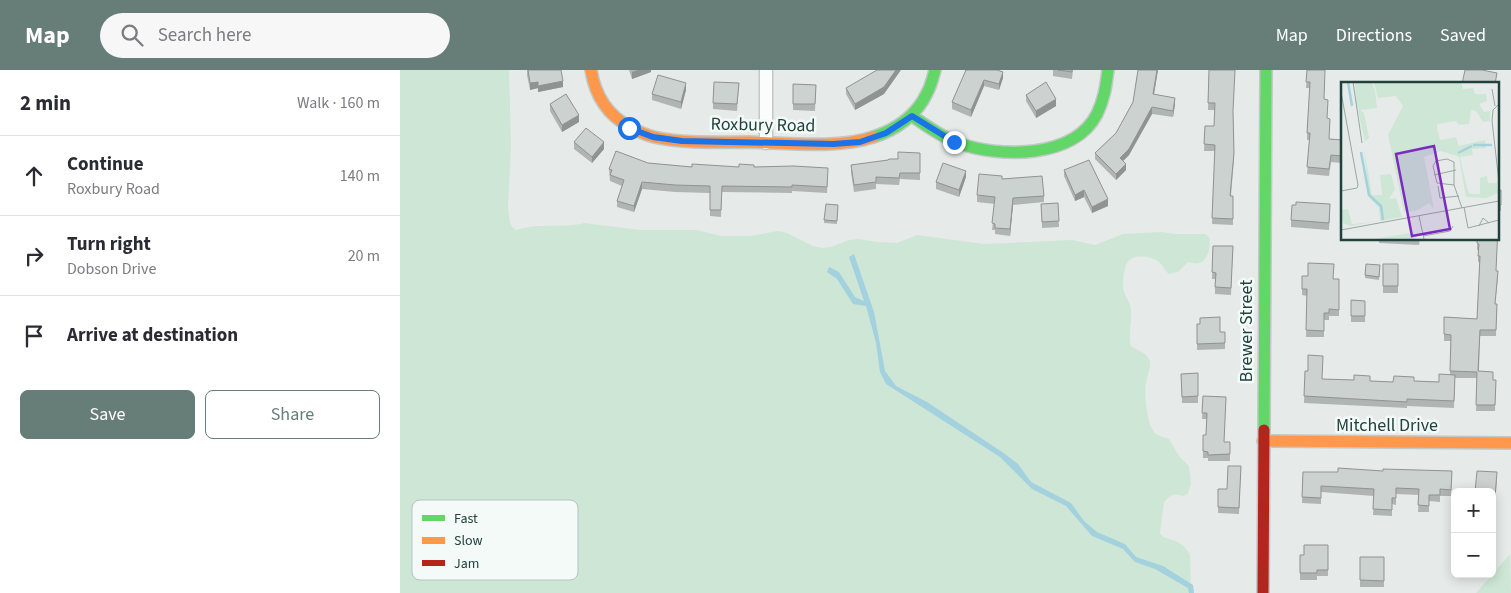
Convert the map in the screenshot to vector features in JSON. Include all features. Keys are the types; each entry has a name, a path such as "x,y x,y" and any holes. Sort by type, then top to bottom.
{"street":[{"name":"Roxbury Road","path":"591,70 594,87 608,111 629,128 653,137 682,141 833,144 860,142 886,133 912,116 927,94 935,70"},
{"path":"766,70 766,143"},
{"path":"912,116 954,142 995,152 1030,153 1060,146 1085,131 1102,106 1108,70"},
{"name":"Brewer Street","path":"1263,593 1266,70"},
{"name":"Mitchell Drive","path":"1263,441 1511,443"}],"green space":[{"path":"400,70 509,70 511,145 508,208 510,223 516,230 534,226 584,223 641,230 697,230 721,236 749,236 778,231 822,248 858,239 897,243 917,235 984,244 1072,240 1095,245 1123,234 1161,232 1205,234 1209,237 1210,244 1207,255 1200,263 1188,262 1178,272 1169,274 1156,260 1147,257 1133,258 1126,265 1123,283 1123,289 1131,308 1131,346 1146,355 1150,362 1145,394 1152,429 1159,436 1169,439 1179,456 1189,466 1191,484 1188,493 1184,496 1173,495 1164,502 1160,533 1163,537 1182,545 1188,551 1190,555 1191,593 400,593"},
{"path":"1510,554 1511,593 1476,593 1489,578 1496,578 1496,570"}],"water":[{"path":"854,254 874,312 885,371 896,386 927,402 1005,454 1018,464 1031,482 1071,503 1084,521 1097,532 1125,544 1136,557 1163,566 1193,585 1194,593 1189,593 1188,588 1155,569 1135,562 1123,549 1092,536 1066,506 1032,489 1000,457 886,384 880,372 876,343 866,306 853,304 837,279 827,272 829,267 839,272 855,297 864,301 849,257"}],"building":[{"path":"528,70 561,70 563,81 538,86 538,82 530,83"},
{"path":"877,70 896,70 884,87 855,104 846,88"},
{"path":"966,70 997,70 1003,72 999,84 984,80 971,110 952,102"},
{"path":"1138,70 1157,70 1153,94 1175,98 1173,111 1152,107 1129,149 1120,158 1126,164 1116,174 1095,153 1116,133 1133,102"},
{"path":"1209,70 1235,70 1233,111 1234,153 1230,196 1233,196 1233,219 1212,218 1215,145 1204,144 1205,126 1214,126 1215,103 1208,103"},
{"path":"1307,70 1325,70 1324,99 1328,100 1327,118 1330,119 1329,139 1341,140 1341,156 1331,155 1329,169 1307,167 1310,133 1307,133 1310,82 1306,82"},
{"path":"1465,70 1482,70 1497,73 1495,82 1462,82"},
{"path":"658,75 686,83 681,102 652,94"},
{"path":"714,82 739,83 737,104 713,103"},
{"path":"1046,82 1056,99 1036,111 1026,95"},
{"path":"793,84 816,85 815,104 793,104"},
{"path":"566,94 579,115 562,125 550,104"},
{"path":"586,128 604,142 592,157 574,142"},
{"path":"616,151 648,163 692,167 692,164 739,167 739,164 754,165 754,167 793,166 828,168 827,187 792,185 792,187 722,186 721,210 710,210 710,186 642,182 634,206 617,201 624,180 610,175 612,170 609,169"},
{"path":"898,152 920,153 920,173 900,173 899,178 876,177 876,182 854,185 851,165 898,159"},
{"path":"1089,160 1108,199 1092,207 1084,190 1075,195 1064,170"},
{"path":"943,163 966,171 959,190 936,182"},
{"path":"979,174 1002,176 1002,179 1042,176 1044,196 1013,198 1010,229 995,228 995,224 992,223 995,197 977,195"},
{"path":"1498,190 1501,190 1501,205 1498,205"},
{"path":"1296,202 1330,204 1329,223 1291,220 1292,205 1296,205"},
{"path":"1058,203 1059,221 1042,222 1041,204"},
{"path":"826,204 838,205 837,221 824,220"},
{"path":"1477,240 1497,240 1496,330 1480,330 1478,371 1493,372 1493,380 1496,380 1495,405 1476,405 1477,372 1450,371 1451,335 1444,334 1444,317 1477,319 1480,256 1478,256 1479,244"},
{"path":"1213,246 1233,246 1231,288 1215,287 1216,273 1212,272"},
{"path":"1308,263 1334,264 1333,279 1339,279 1339,310 1329,309 1329,313 1324,313 1324,331 1306,330 1307,289 1302,289 1302,276 1308,276"},
{"path":"1366,264 1380,265 1379,277 1365,275"},
{"path":"1383,264 1398,264 1398,286 1383,286"},
{"path":"1351,300 1365,301 1365,316 1351,316"},
{"path":"1220,317 1220,332 1225,332 1225,343 1197,344 1197,324 1200,324 1200,318"},
{"path":"1308,355 1323,356 1322,379 1354,380 1354,375 1370,376 1370,381 1393,382 1394,376 1414,377 1414,381 1439,382 1439,374 1455,375 1454,401 1407,399 1407,402 1304,396 1305,371 1308,371"},
{"path":"1198,373 1198,396 1182,397 1181,374"},
{"path":"1203,396 1226,397 1224,442 1230,442 1230,454 1208,455 1208,452 1203,451 1203,435 1206,435 1207,413 1202,413"},
{"path":"1228,466 1241,466 1239,508 1218,507 1218,489 1227,489"},
{"path":"1338,468 1383,471 1383,469 1452,471 1451,490 1440,489 1440,495 1429,495 1429,506 1418,505 1419,489 1396,488 1396,498 1392,498 1392,510 1373,509 1374,489 1321,486 1321,498 1302,497 1303,472 1338,472"},
{"path":"1477,471 1497,472 1496,488 1475,488"},
{"path":"1304,545 1328,545 1328,570 1317,570 1317,573 1300,573 1300,555 1304,555"},
{"path":"1360,557 1384,557 1384,581 1360,580"}],"traffic: fast":[{"path":"873,137 898,126 912,115 923,101 935,70"},
{"path":"912,116 946,138 975,148 1014,152 1054,147 1071,140 1086,129 1097,114 1103,98 1108,70"},
{"path":"1264,430 1266,70"}],"traffic: slow":[{"path":"591,70 599,96 615,117 630,127 654,137 690,142 812,144 844,143 873,137"},
{"path":"1263,441 1511,443"}],"traffic: jam":[{"path":"1263,593 1264,430"}],"route":[{"path":"629,128 653,137 682,141 833,144 860,142 886,133 912,116 954,142"}]}
